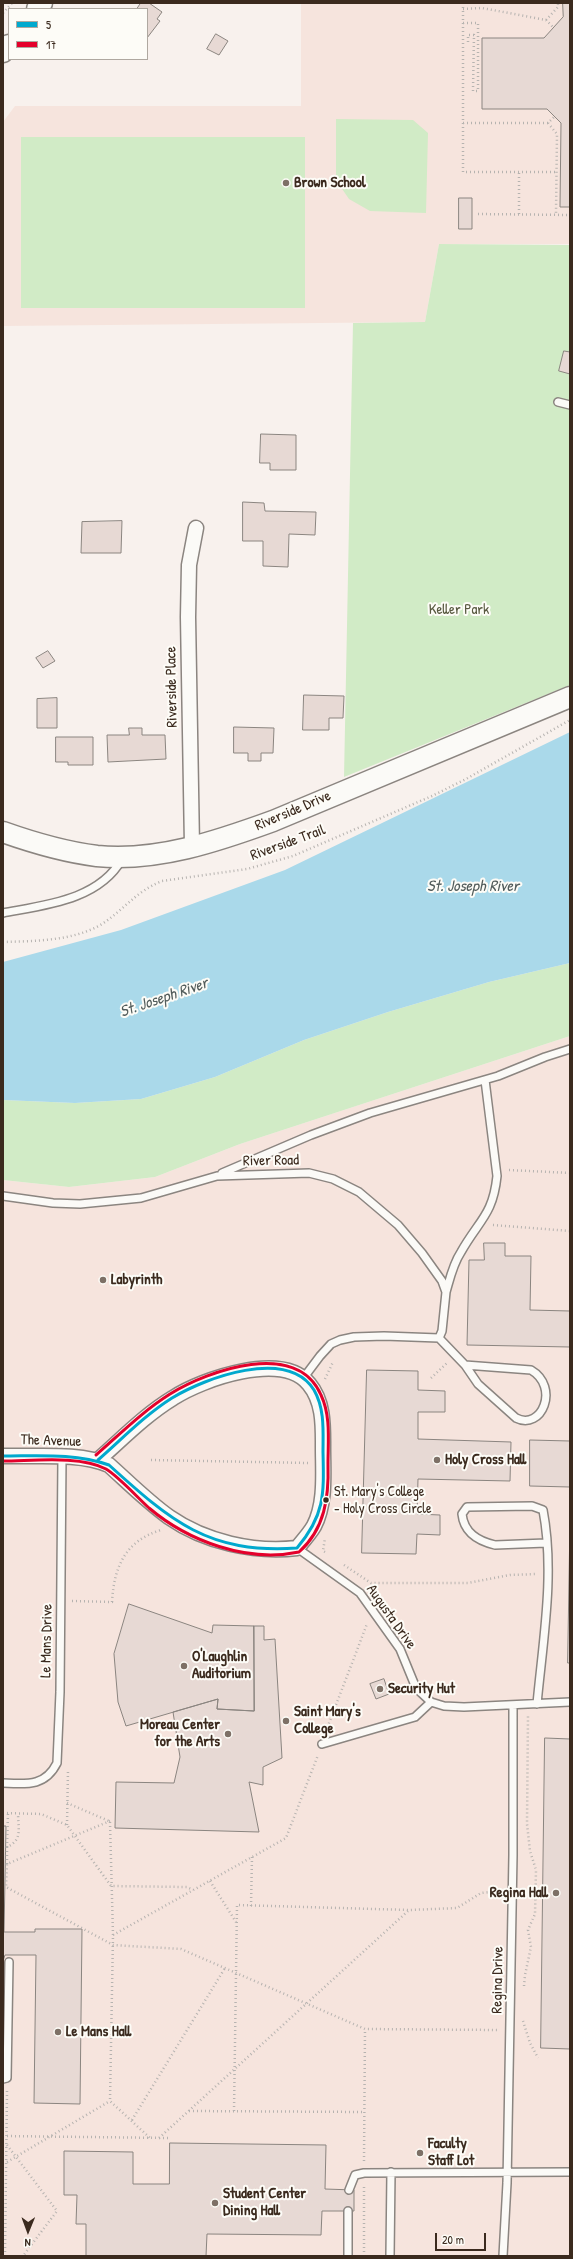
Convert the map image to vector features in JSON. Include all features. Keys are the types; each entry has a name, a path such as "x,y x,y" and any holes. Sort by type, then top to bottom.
{"street":[{"name":"Riverside Place","path":"192,846 188,617 189,566 196,528"},
{"name":"Riverside Drive","path":"3,832 69,852 99,856 153,854 192,846 228,837 273,821 570,697"},
{"path":"270,1369 291,1373 302,1380 308,1383 318,1400 323,1421 323,1463 321,1502 314,1526 297,1548 281,1550 259,1548 221,1541 194,1532 170,1518 109,1465 98,1460 160,1407 191,1387 210,1379 241,1371 270,1369"},
{"name":"The Avenue","path":"3,1456 62,1457 98,1460"}],"lane":[{"path":"558,402 570,405"},
{"path":"3,913 59,902 94,887 118,867 123,856"},
{"path":"217,1176 311,1135 370,1113 485,1080 570,1049"},
{"path":"439,1338 442,1332 446,1292 460,1253 490,1209 495,1191 496,1169 485,1080"},
{"name":"River Road","path":"3,1196 53,1203 107,1202 168,1191 217,1176 309,1173 333,1179 359,1192 398,1225 422,1253 442,1281 446,1292"},
{"path":"302,1380 331,1344 340,1340 354,1336 439,1338 465,1365 478,1384 516,1418 522,1422 530,1421 537,1417 547,1392 539,1375 531,1370 465,1365"},
{"name":"Le Mans Drive","path":"3,1783 30,1784 41,1781 52,1772 57,1763 60,1692 62,1457"},
{"path":"537,1704 547,1574 546,1543 543,1510 532,1506 467,1507 462,1514 463,1522 469,1532 476,1539 487,1543 495,1545 546,1543"},
{"name":"Augusta Drive","path":"297,1548 360,1593 400,1649 416,1688 430,1702"},
{"path":"322,1744 415,1717 430,1702 444,1706 457,1707 570,1702"},
{"name":"Regina Drive","path":"503,2256 508,2172 513,1705"},
{"path":"5,2079 9,1962"},
{"path":"390,2256 391,2172"},
{"path":"349,2190 356,2175 364,2173 570,2172"},
{"path":"348,2211 348,2256"}],"path":[{"path":"3,13 12,3"},
{"path":"463,3 463,172 557,172"},
{"path":"546,20 558,7 558,3"},
{"path":"463,9 482,8 546,20 553,28"},
{"path":"463,23 478,23 478,91 473,91 474,36 468,35 468,43"},
{"path":"463,123 548,123 555,116"},
{"path":"548,123 557,134 556,214"},
{"path":"519,172 519,214"},
{"path":"478,214 570,215"},
{"name":"Riverside Trail","path":"3,942 55,939 81,932 101,924 129,900 150,886 162,881 246,869 293,856 432,796 570,720"},
{"path":"496,1169 570,1173"},
{"path":"481,1223 570,1231"},
{"path":"326,1384 325,1378 336,1358"},
{"path":"431,1378 447,1363 444,1361"},
{"path":"151,1460 323,1463"},
{"path":"71,1609 71,1601 112,1602 113,1583 117,1568 123,1558 141,1538 166,1529 170,1518"},
{"path":"327,1531 323,1551 328,1554"},
{"path":"342,1564 371,1583 468,1583 510,1575 547,1574"},
{"path":"113,1935 286,1838 372,1609 378,1583"},
{"path":"524,1990 525,1975 531,1947 528,1930 535,1914 536,1870 530,1851 527,1824 528,1704"},
{"path":"67,1825 68,1763"},
{"path":"67,1803 110,1822"},
{"path":"3,1813 41,1814 67,1825 111,1886"},
{"path":"8,1813 6,1887 113,1945 182,1949 365,2029 510,2030"},
{"path":"7,1847 15,1844 18,1838 18,1813"},
{"path":"7,1864 74,1835 110,1822"},
{"path":"110,1822 113,1935 110,2101"},
{"path":"251,1906 252,1857"},
{"path":"210,1881 237,1923"},
{"path":"111,1886 187,1886 193,1890"},
{"path":"234,2111 237,1905 409,1910 457,1908 480,1893 512,1890"},
{"path":"159,2138 409,1910"},
{"path":"132,2120 225,1968"},
{"path":"524,2017 530,2043 538,2058"},
{"path":"364,2256 365,2029"},
{"path":"5,2079 8,2136 5,2256"},
{"path":"110,2101 150,2138"},
{"path":"7,2162 110,2101"},
{"path":"189,2111 364,2112"},
{"path":"3,2137 50,2136 169,2138"},
{"path":"7,2144 57,2211 23,2256"}],"shaded area":[{"name":"Brown School","path":"301,3 570,3 570,244 439,244 425,322 3,326 3,122 15,106 301,106"},
{"name":"Saint Mary's College","path":"570,1036 570,2256 3,2256 3,1180 69,1187 155,1177 240,1144"}],"green space":[{"path":"336,119 413,120 428,133 426,213 370,211 349,199 336,180"},
{"path":"21,137 305,137 305,308 21,308"},
{"name":"Keller Park","path":"439,244 570,245 570,685 344,777 353,323 425,322"},
{"path":"570,963 570,1036 240,1144 155,1177 69,1187 3,1180 3,1100 75,1103 141,1099 215,1077 304,1040 388,1012 489,982"}],"water":[{"name":"St. Joseph River","path":"570,732 570,963 489,982 388,1012 304,1040 215,1077 141,1099 75,1103 3,1100 3,962 121,930 285,870"}],"building":[{"path":"141,3 149,3 162,12 157,19 160,21 148,37 148,8 138,8"},
{"path":"563,3 570,3 570,207 560,207 561,123 547,109 482,109 482,38 544,38 563,17"},
{"path":"216,34 228,41 219,55 207,49"},
{"path":"459,198 472,198 472,229 459,229"},
{"path":"564,351 570,352 570,374 559,371"},
{"path":"261,434 296,435 296,470 270,470 270,463 260,463"},
{"path":"243,502 264,503 265,511 316,512 315,535 289,534 288,567 263,566 263,541 243,541"},
{"path":"122,521 121,553 81,553 82,522"},
{"path":"48,651 55,661 43,668 36,658"},
{"path":"304,695 344,696 343,718 329,718 329,730 303,730"},
{"path":"57,698 57,728 37,728 37,699"},
{"path":"234,727 274,728 273,753 261,753 261,761 248,761 248,753 234,753"},
{"path":"129,728 142,728 142,735 165,735 166,759 108,762 107,735 129,735"},
{"path":"56,737 93,737 93,765 68,765 68,762 56,762"},
{"path":"484,1243 505,1243 505,1256 531,1256 530,1310 570,1311 570,1347 467,1345 469,1260 484,1260"},
{"name":"Holy Cross Hall","path":"367,1370 418,1371 418,1390 445,1391 445,1412 418,1412 418,1439 511,1442 510,1481 418,1479 417,1514 440,1515 440,1535 417,1534 416,1554 362,1553"},
{"path":"530,1440 570,1441 570,1487 530,1486"},
{"path":"570,1522 570,1663 568,1663"},
{"name":"O'Laughlin Auditorium","path":"129,1604 212,1633 213,1625 254,1626 254,1711 217,1709 218,1699 126,1726 118,1702 114,1654"},
{"name":"Moreau Center for the Arts","path":"254,1626 264,1626 264,1640 275,1639 282,1758 263,1767 263,1785 249,1782 259,1832 115,1828 116,1782 174,1783 180,1757 173,1712 218,1699 217,1709 254,1711"},
{"name":"Security Hut","path":"384,1679 389,1694 376,1699 370,1684"},
{"name":"Regina Hall","path":"545,1738 570,1739 570,2049 541,2048"},
{"name":"Le Mans Hall","path":"3,1826 6,1826 4,1932 35,1932 35,1929 82,1929 80,2104 34,2103 36,1955 5,1955 3,1961"},
{"name":"Student Center Dining Hall","path":"170,2143 326,2145 325,2189 354,2190 354,2211 322,2211 321,2235 207,2234 206,2256 86,2256 86,2224 76,2224 77,2195 64,2195 64,2151 133,2152 133,2184 169,2184"}],"transit line":[{"name":"17","path":"3,1461 70,1460 83,1462 106,1469 149,1508 165,1520 200,1539 239,1552 279,1555 299,1552 315,1533 324,1512 328,1488 328,1420 321,1395 309,1378 293,1368 273,1364 251,1364 207,1376 170,1394 150,1408 96,1455"},
{"name":"5","path":"3,1456 70,1457 96,1461 109,1465 152,1502 193,1530 215,1539 239,1545 266,1548 297,1548 313,1525 321,1503 323,1492 322,1413 318,1397 314,1390 302,1377 285,1370 266,1368 245,1370 204,1382 172,1398 143,1420 98,1460"}],"place":[{"name":"Brown School","path":"286,183"},
{"name":"Labyrinth","path":"103,1280"},
{"name":"Holy Cross Hall","path":"437,1460"},
{"name":"St. Mary's College - Holy Cross Circle","path":"326,1500"},
{"name":"O'Laughlin Auditorium","path":"184,1666"},
{"name":"Security Hut","path":"380,1689"},
{"name":"Saint Mary's College","path":"286,1721"},
{"name":"Moreau Center for the Arts","path":"228,1734"},
{"name":"Regina Hall","path":"556,1893"},
{"name":"Le Mans Hall","path":"58,2032"},
{"name":"Faculty Staff Lot","path":"420,2153"},
{"name":"Student Center Dining Hall","path":"215,2203"}]}
